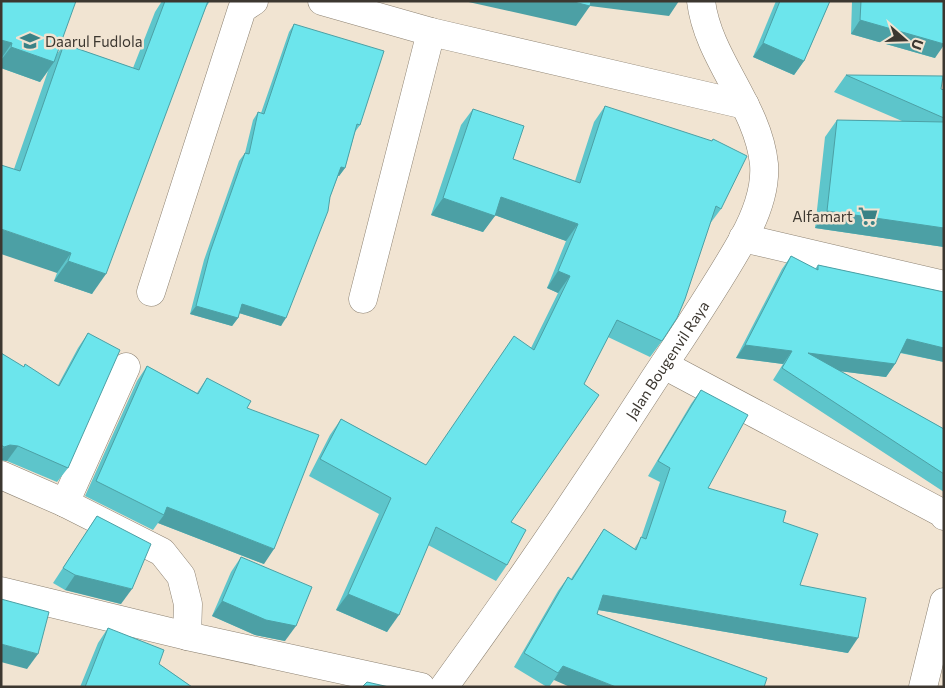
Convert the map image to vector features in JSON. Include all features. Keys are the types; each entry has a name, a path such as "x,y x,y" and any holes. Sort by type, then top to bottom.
{"street":[{"path":"151,292 242,9 254,1"},
{"path":"322,1 431,32 745,105"},
{"name":"Jalan Bougenvil Raya","path":"444,687 512,594 664,365 743,238 763,190 764,163 756,134 745,105 704,23 701,1"},
{"path":"363,299 431,32"},
{"path":"743,238 944,285"},
{"path":"664,365 941,506"},
{"path":"65,503 126,367"},
{"path":"1,475 65,503 162,552 181,576 188,604 187,636"},
{"path":"1,591 187,636 421,687"},
{"path":"923,687 944,602"}],"building":[{"name":"Daarul Fudlola","path":"1,1 76,1 54,62 11,47 12,43 1,40"},
{"path":"165,1 208,1 106,274 68,261 71,253 1,229 1,165 20,171 64,44 139,70"},
{"path":"570,1 591,1 590,6"},
{"path":"780,1 830,1 804,61 763,43"},
{"path":"861,1 944,1 944,44 860,20"},
{"path":"294,24 384,51 360,125 357,124 345,168 341,167 330,197 328,211 286,318 242,304 238,318 196,306 210,252 245,153 249,154 258,112 264,114"},
{"path":"846,75 943,76 941,89 944,90 944,118"},
{"path":"605,106 712,141 713,139 747,156 721,209 716,206 677,318 662,341 617,320 584,384 599,395 511,522 526,530 507,565 436,527 399,615 348,594 391,498 320,459 341,419 426,465 514,336 534,350 570,276 558,271 578,224 501,197 495,216 443,198 473,109 524,126 513,159 580,183"},
{"path":"837,120 944,122 944,228 827,211"},
{"path":"791,256 818,270 818,265 944,292 944,348 907,339 895,364 808,353 944,429 944,474 782,368 792,351 745,345"},
{"path":"88,333 120,350 68,468 18,446 10,445 4,447 1,445 1,353 24,367 25,364 59,386"},
{"path":"147,366 198,394 207,378 251,401 247,408 319,435 274,549 167,507 164,515 96,481"},
{"path":"701,390 748,415 708,488 786,511 783,522 818,534 800,585 866,598 858,638 603,595 597,614 767,678 764,687 616,687 563,666 558,673 524,653 568,577 572,580 604,529 636,550 641,537 646,539 670,468 658,461"},
{"path":"97,516 151,544 132,589 75,575 63,568"},
{"path":"241,557 312,587 296,626 266,620 222,601"},
{"path":"1,599 49,612 38,654 1,644"},
{"path":"108,628 164,650 159,664 192,687 85,687"},
{"path":"367,682 389,687 362,687"}],"place":[{"name":"Daarul Fudlola","path":"30,41"},
{"name":"Alfamart","path":"868,216"}]}
